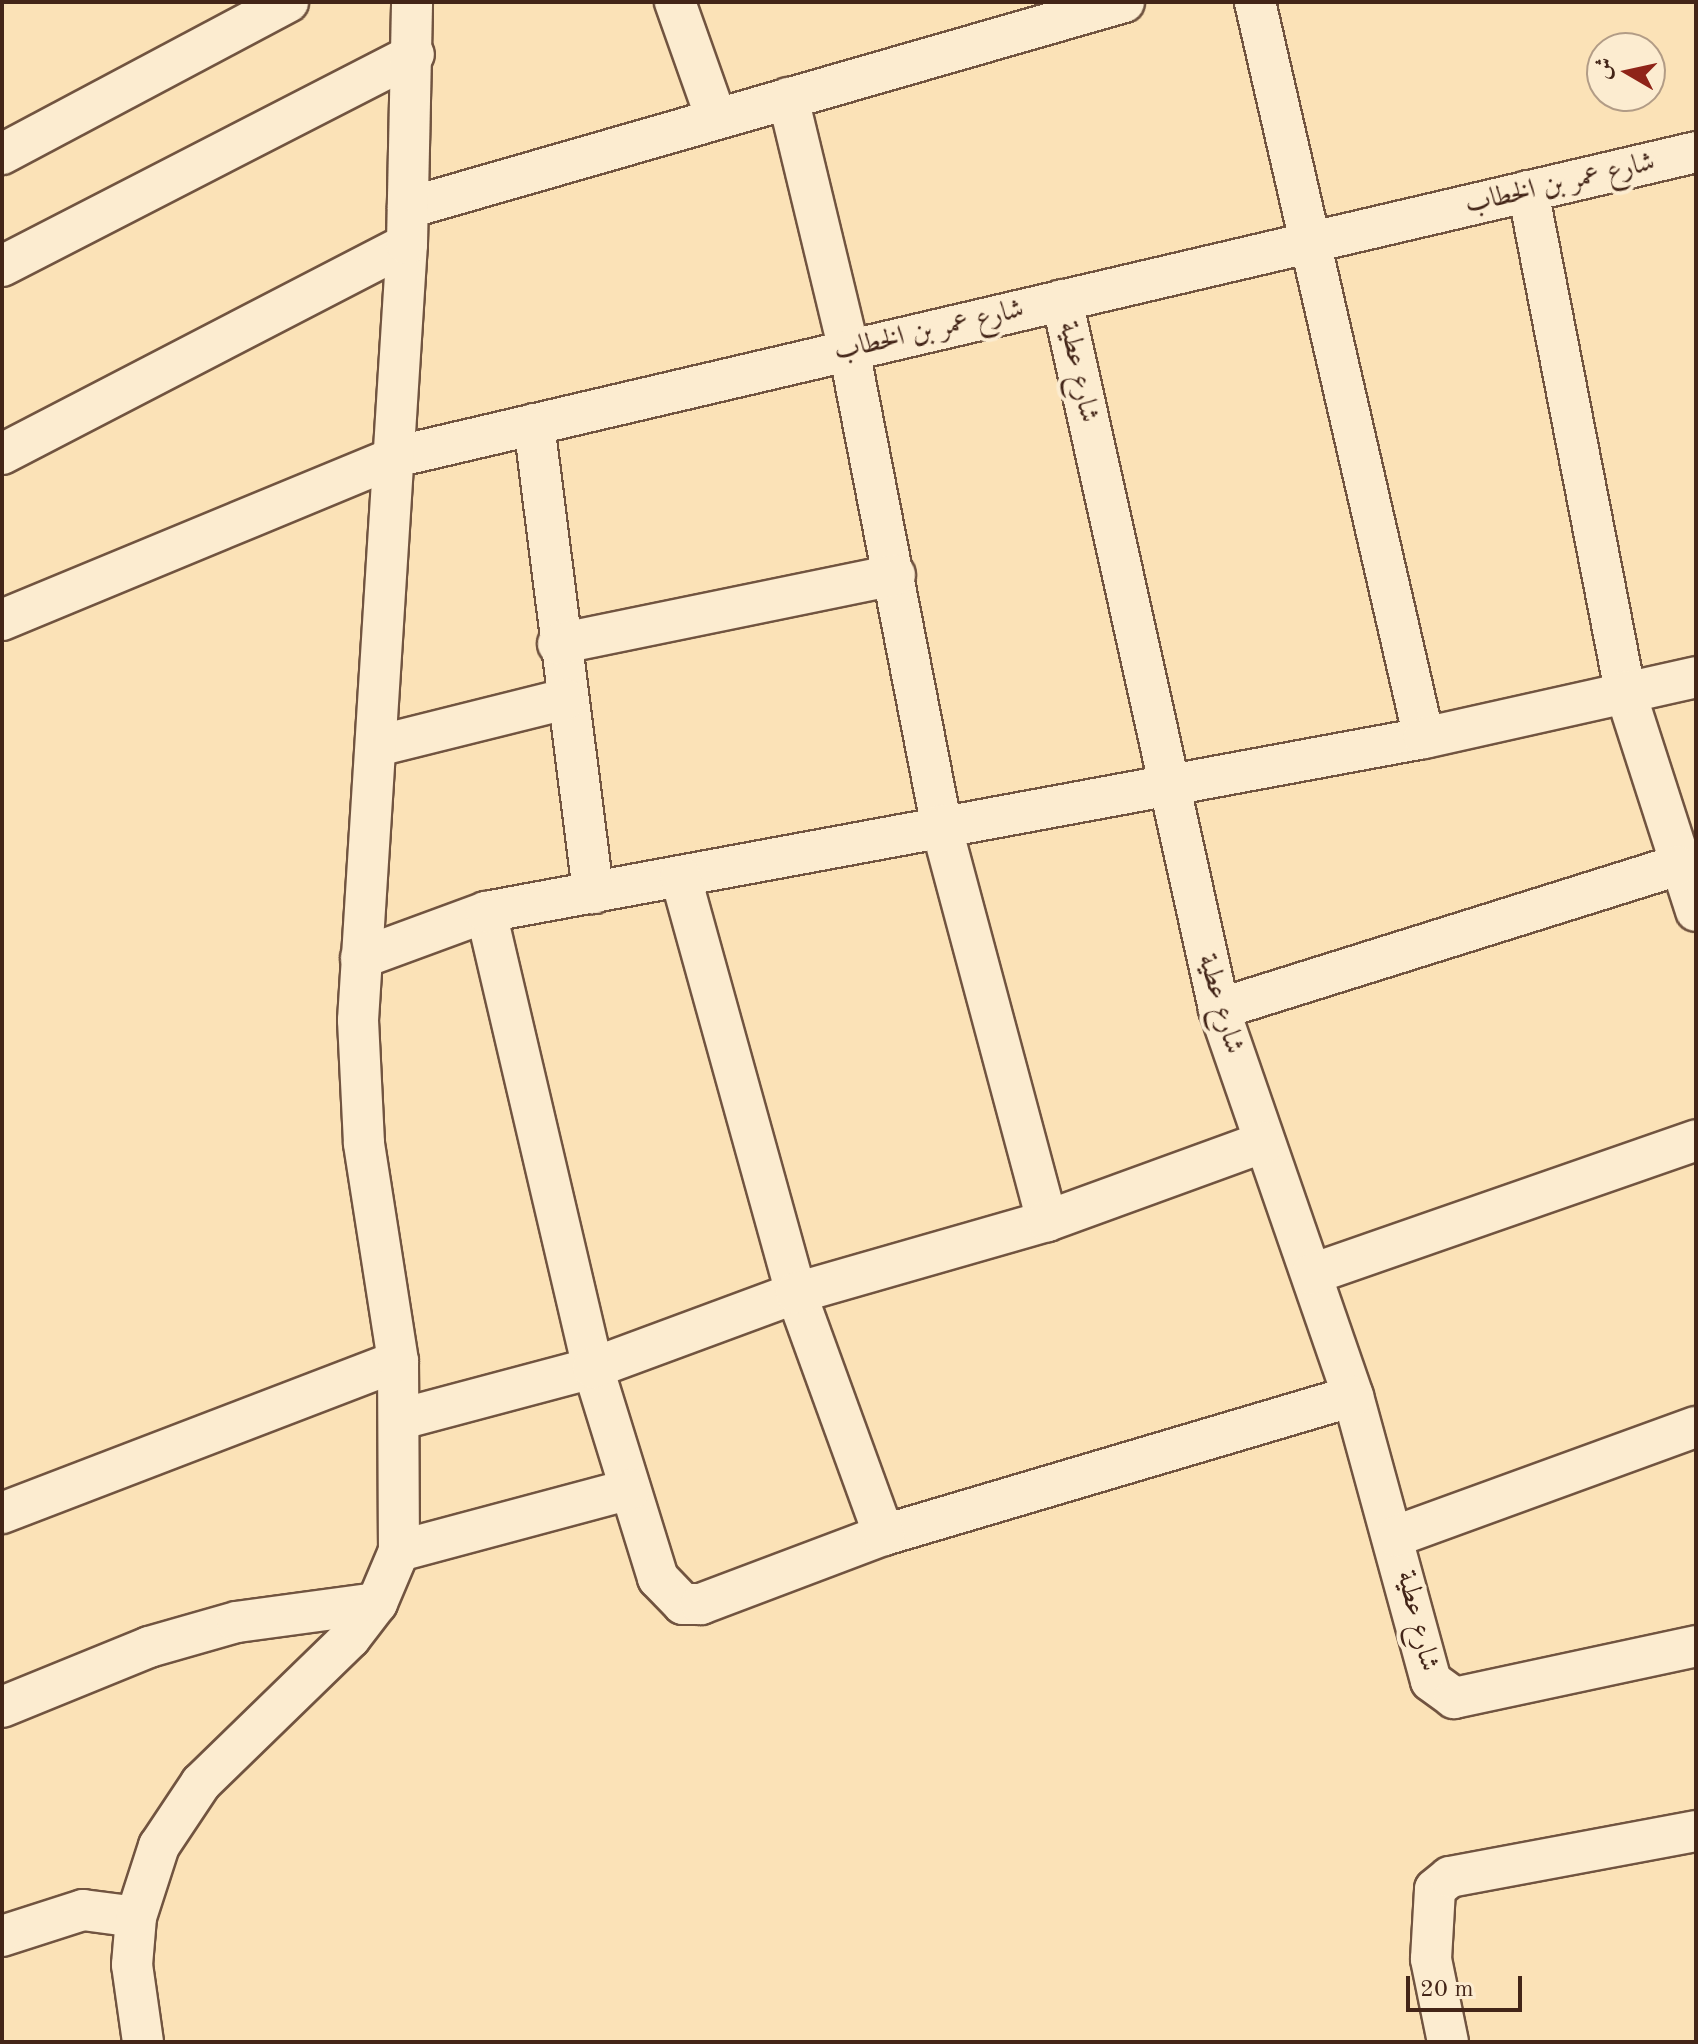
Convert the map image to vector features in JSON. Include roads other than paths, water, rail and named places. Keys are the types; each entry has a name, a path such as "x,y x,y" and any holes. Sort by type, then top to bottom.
{"street":[{"path":"2,154 288,2"},
{"path":"143,2042 132,1965 136,1917 159,1846 201,1783 377,1603 399,1551 401,1419 398,1361 364,1143 361,958 408,226 414,54 412,2"},
{"path":"675,2 716,118"},
{"path":"1255,2 1424,738"},
{"path":"2,454 408,226 716,118 1104,5"},
{"path":"2,266 414,54"},
{"path":"788,98 849,350 941,825 1047,1221"},
{"name":"شارع عمر بن الخطاب","path":"2,620 395,457 1696,152"},
{"path":"1528,191 1625,691 1676,866 1696,911"},
{"name":"شارع عطية","path":"1062,300 1219,1009 1353,1396 1396,1536 1437,1692 1454,1698 1696,1646"},
{"path":"534,424 558,644 593,893"},
{"path":"558,644 895,575"},
{"path":"361,958 486,912 941,825 1424,738 1696,677"},
{"path":"377,746 565,699"},
{"path":"1219,1009 1676,866"},
{"path":"681,877 796,1293 884,1535"},
{"path":"486,912 593,1368 658,1578 683,1604 701,1604 884,1535 1353,1396"},
{"path":"1312,1274 1696,1140"},
{"path":"401,1419 593,1368 796,1293 1047,1221 1264,1142"},
{"path":"2,1513 398,1361"},
{"path":"1396,1536 1696,1427"},
{"path":"399,1551 630,1489"},
{"path":"2,1707 149,1647 237,1622 377,1603"},
{"path":"1448,2042 1429,1920 1435,1889 1450,1877 1696,1831"},
{"path":"2,1936 83,1910 136,1917"}]}
